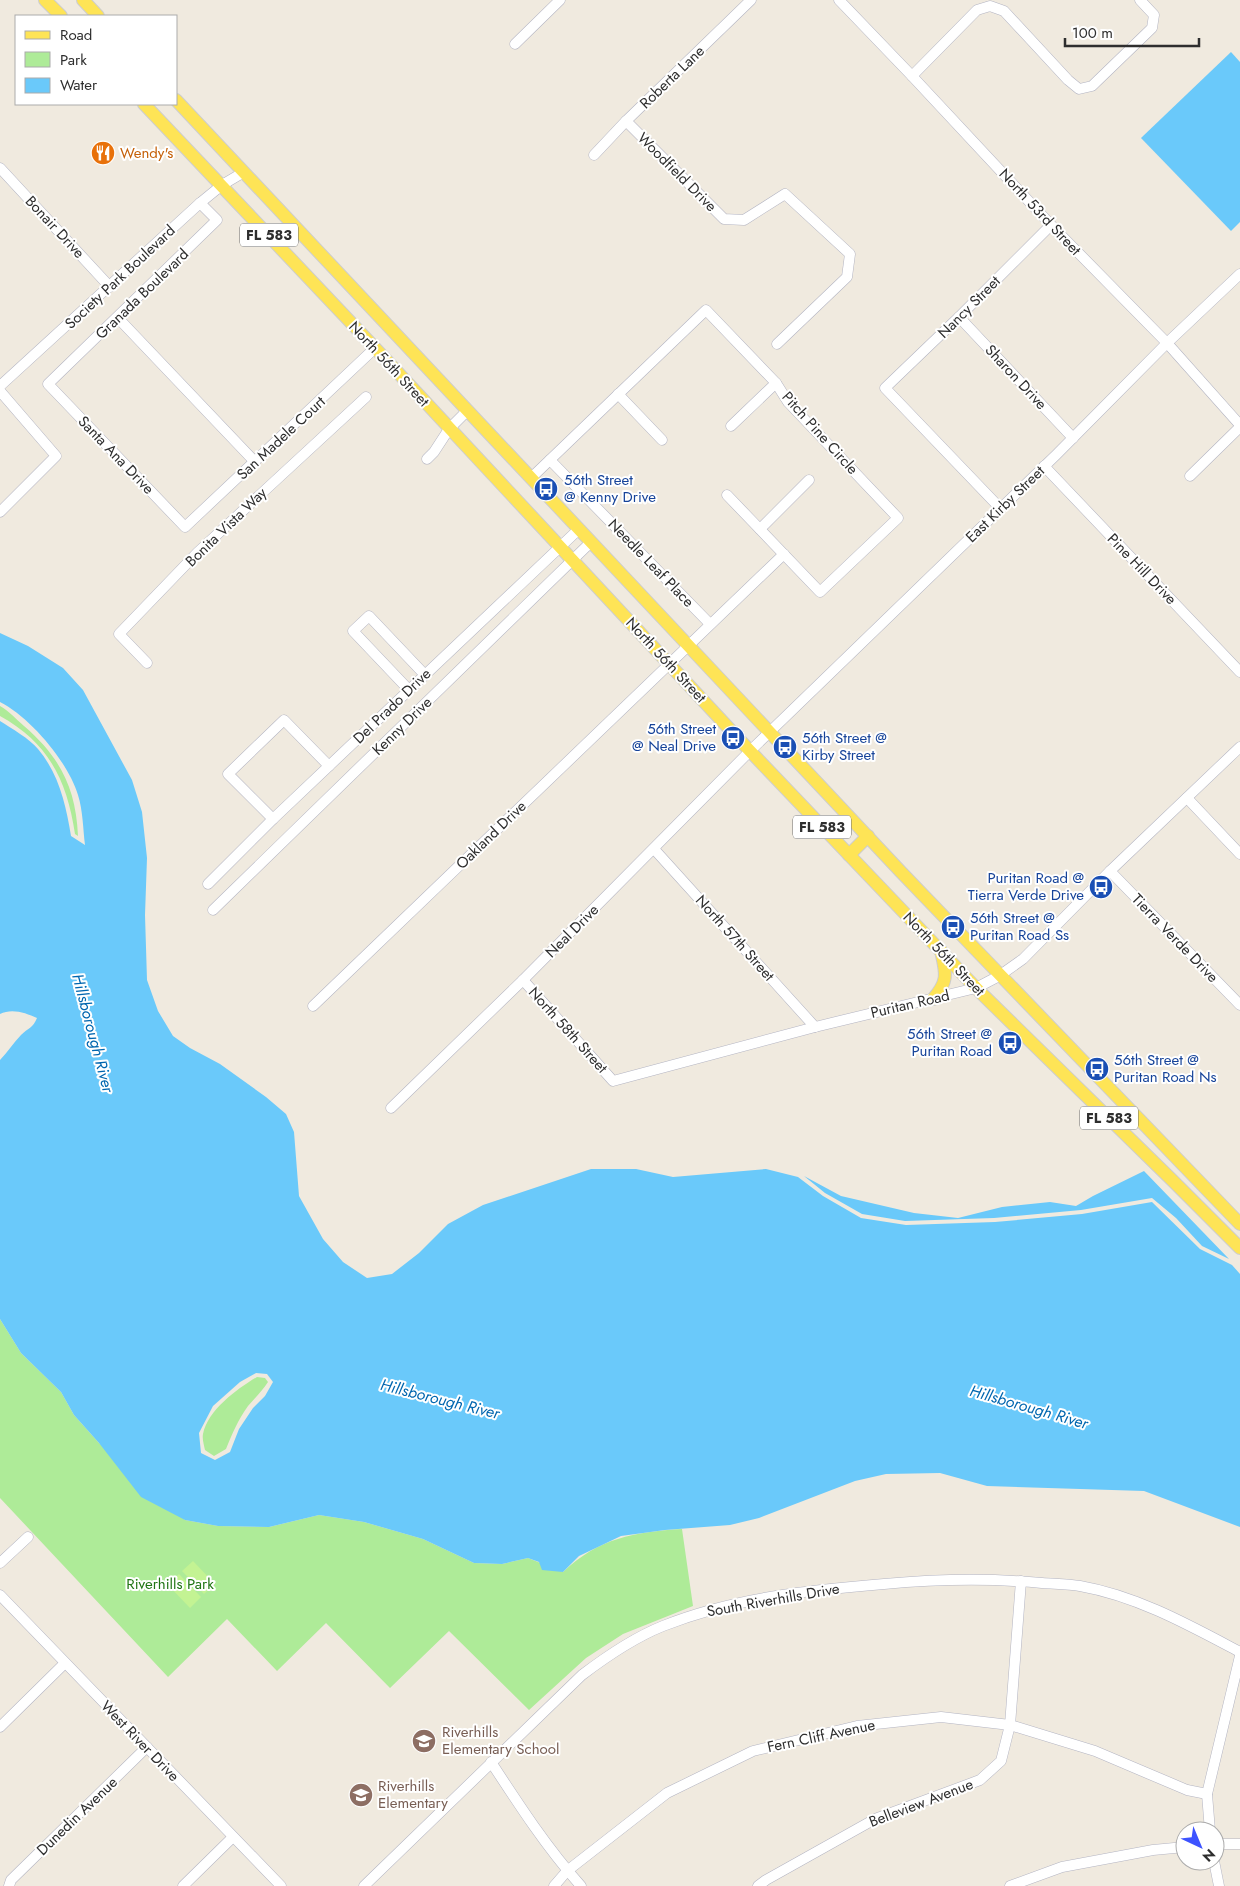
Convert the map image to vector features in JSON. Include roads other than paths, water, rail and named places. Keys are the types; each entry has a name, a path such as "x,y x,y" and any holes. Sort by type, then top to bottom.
{"main road":[{"path":"46,0 60,15"},
{"path":"83,0 97,15"},
{"name":"North 56th Street","path":"178,102 999,976 1240,1224"},
{"name":"North 56th Street","path":"145,105 375,348 750,751 941,952 1240,1248"},
{"path":"849,855 868,836"},
{"path":"934,998 941,990 945,981 941,952"},
{"path":"1143,1151 1156,1138"}],"street":[{"path":"515,44 560,0"},
{"name":"Roberta Lane","path":"594,155 626,121 751,0"},
{"name":"North 53rd Street","path":"838,0 1166,344 1240,426"},
{"path":"912,76 977,10 990,6 1004,11 1068,80 1079,89 1092,86 1152,28 1154,15 1140,0"},
{"name":"Woodfield Drive","path":"626,121 724,218 744,220 786,194 850,254 847,277 778,344"},
{"name":"Bonair Drive","path":"0,168 110,287"},
{"name":"Society Park Boulevard","path":"0,386 200,203 222,185 244,172"},
{"name":"Granada Boulevard","path":"48,384 217,220 200,203"},
{"name":"Nancy Street","path":"1000,508 885,388 960,317 1051,225"},
{"name":"East Kirby Street","path":"750,751 1240,274"},
{"name":"Pitch Pine Circle","path":"531,478 706,310 776,383 788,402 898,518 820,592 784,554"},
{"name":"Sharon Drive","path":"960,317 1073,438"},
{"path":"118,318 255,462"},
{"name":"San Madele Court","path":"185,526 375,348"},
{"path":"730,426 776,383"},
{"name":"Santa Ana Drive","path":"48,384 185,526"},
{"path":"0,391 56,456 0,512"},
{"path":"618,394 662,440"},
{"name":"Bonita Vista Way","path":"147,663 119,634 197,553 366,397"},
{"path":"427,459 434,452 449,429 467,410"},
{"path":"1190,476 1240,426"},
{"name":"Needle Leaf Place","path":"550,460 710,624"},
{"name":"Pine Hill Drive","path":"1044,466 1240,672"},
{"path":"760,529 809,480"},
{"path":"688,646 784,554 726,495"},
{"name":"Del Prado Drive","path":"208,884 273,819 579,529"},
{"name":"Kenny Drive","path":"213,910 590,542"},
{"path":"409,690 353,631 369,616 425,675"},
{"name":"Oakland Drive","path":"313,1006 688,646"},
{"path":"273,819 228,774 284,720 329,766"},
{"name":"Puritan Road","path":"613,1081 815,1027 976,988 999,976 1023,959 1110,871 1240,747"},
{"name":"Neal Drive","path":"392,1108 523,980 750,751"},
{"path":"1187,798 1240,854"},
{"name":"North 57th Street","path":"654,849 815,1027"},
{"name":"Tierra Verde Drive","path":"1110,871 1240,1005"},
{"name":"North 58th Street","path":"523,980 613,1081"},
{"path":"0,1563 28,1537"},
{"name":"South Riverhills Drive","path":"364,1886 582,1675 616,1650 661,1627 715,1608 819,1589 949,1579 977,1578 1021,1581 1080,1586 1132,1600 1187,1624 1240,1652"},
{"name":"Belleview Avenue","path":"758,1886 875,1819 980,1780 1001,1762 1010,1724 1021,1581"},
{"name":"West River Drive","path":"0,1595 281,1886"},
{"path":"1209,1821 1207,1794 1240,1656"},
{"path":"0,1727 65,1663"},
{"name":"Fern Cliff Avenue","path":"554,1886 567,1871 667,1794 753,1751 857,1726 941,1717 1010,1724 1095,1751 1187,1790 1207,1794"},
{"name":"Dunedin Avenue","path":"9,1886 11,1880 147,1747"},
{"path":"491,1762 530,1821 567,1871 581,1886"},
{"path":"184,1886 233,1837"},
{"path":"1225,1844 1240,1844"},
{"path":"1010,1886 1062,1867 1153,1850 1175,1848"},
{"path":"1216,1871 1219,1886"}],"water":[{"path":"1231,52 1240,62 1240,222 1231,231 1141,138"},
{"name":"Hillsborough River","path":"0,633 28,646 63,668 83,690 132,780 142,812 147,858 145,915 147,980 158,1011 173,1036 190,1048 220,1064 286,1114 294,1132 299,1196 323,1239 343,1262 367,1278 392,1274 419,1253 448,1224 483,1205 591,1169 636,1169 673,1177 766,1169 798,1177 823,1196 861,1218 906,1225 995,1222 1082,1214 1152,1202 1200,1249 1232,1265 1240,1274 1240,1527 1144,1491 987,1486 940,1473 886,1474 855,1481 759,1518 730,1525 665,1530 621,1536 579,1556 563,1572 542,1570 539,1562 528,1558 502,1564 474,1563 423,1539 364,1522 319,1515 269,1527 218,1526 185,1520 141,1497 99,1443 74,1415 61,1392 21,1353 0,1319 0,1060 18,1038 32,1026 37,1018 14,1011 0,1014 0,721 30,741 45,759 60,790 71,836 85,845 80,801 66,769 36,730 12,709 0,702","holes":["256,1373 267,1374 273,1382 265,1396 253,1408 239,1429 230,1452 215,1460 201,1453 199,1433 213,1406 240,1382"]},
{"path":"1144,1171 1229,1259 1202,1246 1176,1218 1152,1198 1081,1210 994,1218 905,1221 862,1214 825,1193 804,1176 841,1196 914,1213 958,1218 1002,1207 1050,1202 1076,1206"}],"place":[{"name":"Wendy's","path":"103,153"},
{"name":"56th Street @ Kenny Drive","path":"546,489"},
{"name":"56th Street @ Neal Drive","path":"733,738"},
{"name":"56th Street @ Kirby Street","path":"785,747"},
{"name":"Puritan Road @ Tierra Verde Drive","path":"1101,887"},
{"name":"56th Street @ Puritan Road Ss","path":"953,927"},
{"name":"56th Street @ Puritan Road","path":"1010,1043"},
{"name":"56th Street @ Puritan Road Ns","path":"1097,1069"},
{"name":"Riverhills Elementary School","path":"424,1741"},
{"name":"Riverhills Elementary","path":"361,1795"}],"park label":[{"name":"Riverhills Park","path":"170,1584"}]}
